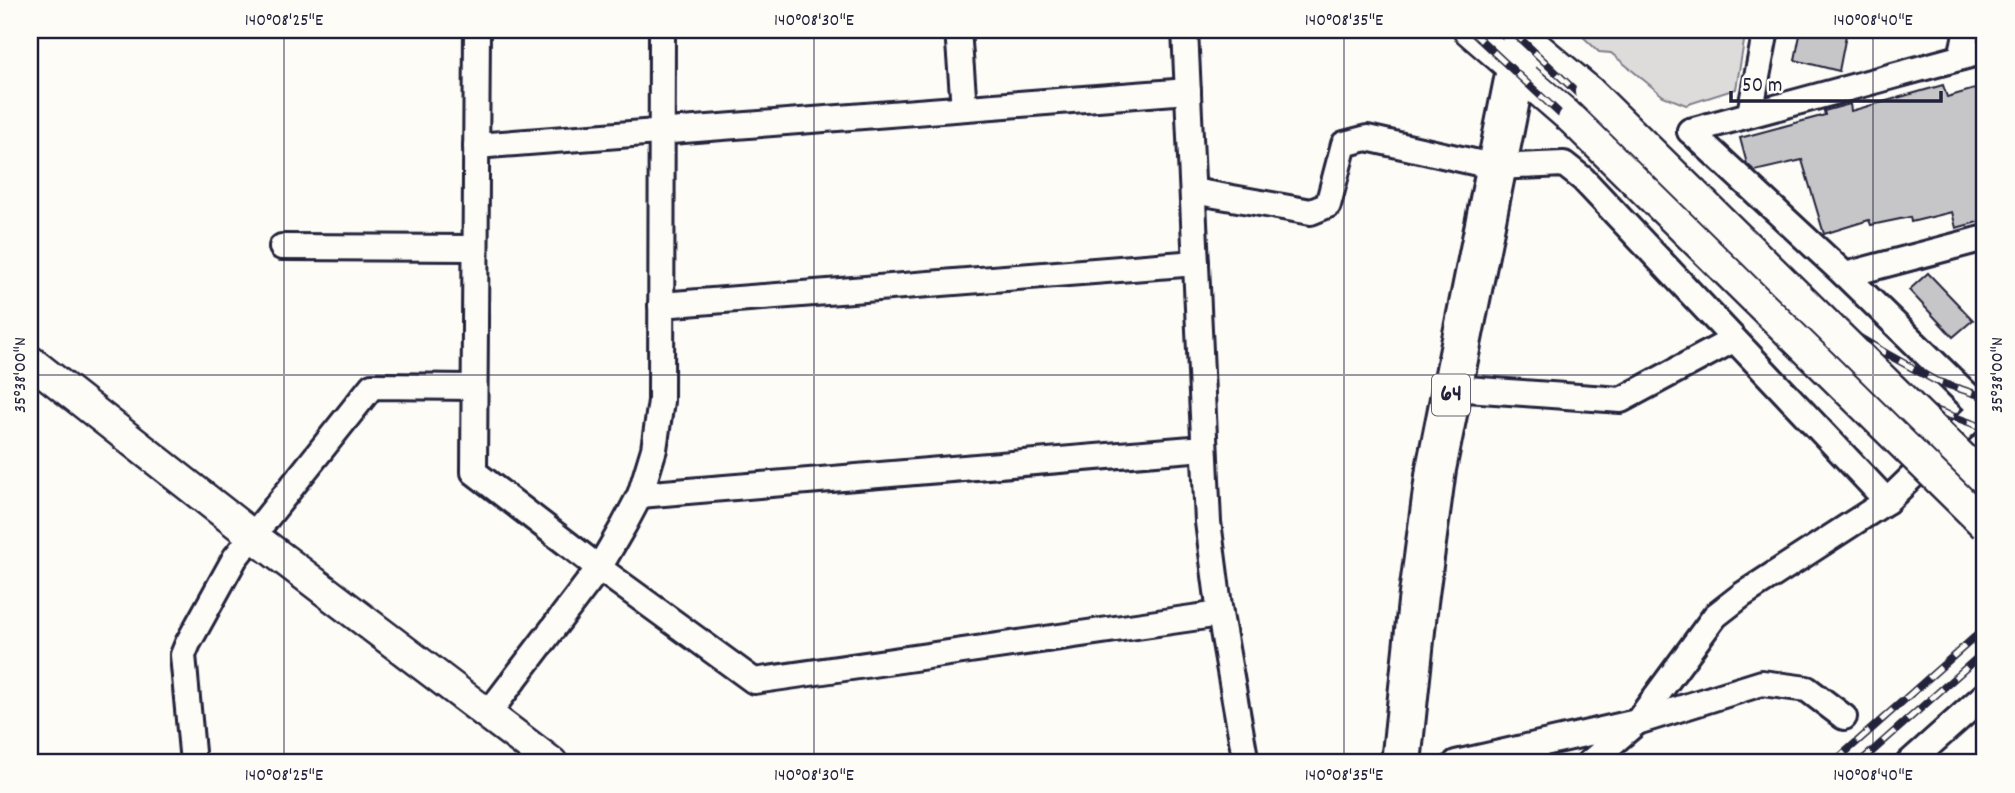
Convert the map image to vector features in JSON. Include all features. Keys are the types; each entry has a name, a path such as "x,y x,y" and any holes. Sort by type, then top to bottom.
{"main road":[{"name":"64","path":"1401,763 1418,602 1436,469 1519,41"}],"street":[{"path":"477,30 474,472 599,568 754,681 1220,614"},
{"path":"487,715 599,568 639,495 654,449 660,401 662,30"},
{"path":"958,30 964,108"},
{"path":"1185,30 1208,522 1220,614 1246,763"},
{"path":"1469,30 1519,41 1590,92 1985,480"},
{"path":"1750,113 1766,30"},
{"path":"1589,763 1637,722 1715,616 1742,595 1887,500 1983,408 1690,131 1973,54 1966,30"},
{"path":"1519,41 1573,120 1985,525"},
{"path":"476,146 1188,91"},
{"path":"1192,191 1311,212 1328,205 1343,144 1367,138 1496,167 1564,164 1583,179 1887,500"},
{"path":"1845,275 1985,238"},
{"path":"282,247 474,248"},
{"path":"661,305 1196,263"},
{"path":"1452,388 1621,400 1733,340"},
{"path":"30,361 253,536 552,763"},
{"path":"193,763 183,655 234,558 372,386 474,387"},
{"path":"639,495 1204,448"},
{"path":"1456,763 1637,722 1762,683 1807,689 1844,717"},
{"path":"1909,763 1985,695"}],"shaded area":[{"path":"1576,30 1746,30 1736,89 1686,105 1663,96 1611,53 1599,52"}],"building":[{"path":"1801,30 1847,30 1839,71 1795,60"},
{"path":"1943,85 1947,97 1985,86 1985,220 1956,228 1952,212 1911,222 1910,217 1871,225 1869,220 1824,234 1802,160 1755,171 1747,164 1740,138 1825,115 1824,111 1850,104 1851,111"},
{"path":"1928,273 1973,320 1953,337 1909,290"}],"railway":[{"path":"1470,30 1791,329 1888,393 1985,428"},
{"path":"1511,30 1773,278 1828,319 1887,354 1936,381 1985,397"},
{"path":"1833,763 1985,628"},
{"path":"1859,763 1985,651"}]}
